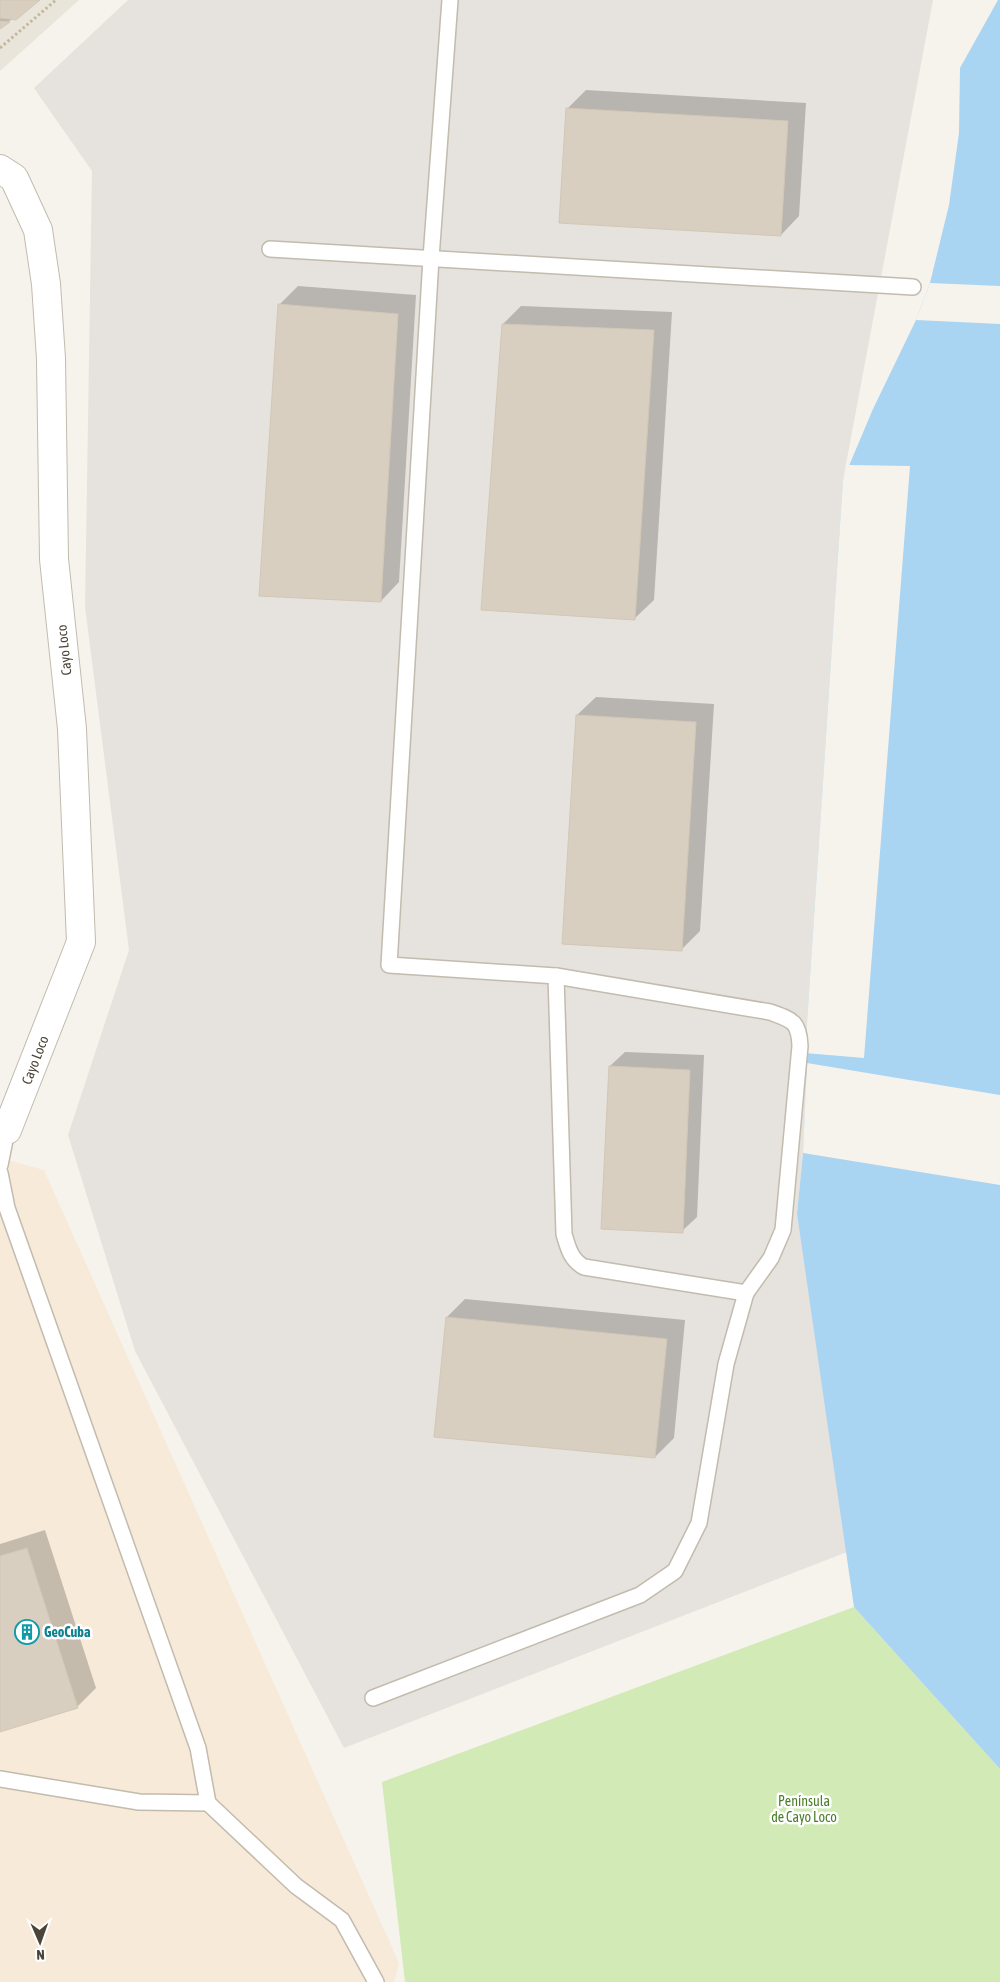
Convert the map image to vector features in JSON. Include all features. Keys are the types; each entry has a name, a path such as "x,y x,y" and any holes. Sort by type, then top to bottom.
{"street":[{"name":"Cayo Loco","path":"0,169 14,178 38,230 46,284 51,359 54,559 72,729 81,942 7,1130"}],"lane":[{"path":"373,1698 640,1595 675,1571 699,1523 726,1364 746,1293 772,1258 782,1230 800,1046 799,1030 791,1019 770,1012 556,976 389,965 430,258 450,0"},
{"path":"270,249 913,288"},
{"path":"556,976 564,1234 568,1250 576,1263 584,1267 746,1293"},
{"path":"0,1165 7,1130"},
{"path":"0,1172 7,1208 198,1748 208,1803 296,1886 342,1920 376,1982"},
{"path":"0,1780 139,1802 208,1803"}],"path":[{"path":"0,48 56,0"}],"shaded area":[{"path":"0,0 79,0 0,71"},
{"path":"128,0 933,0 843,480 805,1052 807,1063 803,1153 797,1214 847,1552 344,1748 135,1351 68,1135 129,950 85,607 92,171 34,88"},
{"path":"0,1158 44,1170 399,1963 394,1982 0,1982"}],"green space":[{"name":"Península de Cayo Loco","path":"854,1607 1000,1769 1000,1982 405,1982 382,1782"}],"water":[{"path":"998,0 1000,0 1000,1769 854,1607 797,1214 803,1153 807,1063 805,1052 843,480 873,409 916,320 930,283 949,205 959,133 960,68"}],"pier":[{"path":"930,283 1000,286 1000,324 916,320"},
{"path":"849,465 910,466 864,1058 805,1053 843,480"},
{"path":"807,1063 1000,1095 1000,1185 803,1153"}],"building":[{"path":"0,0 40,0 16,20 0,18"},
{"path":"0,21 10,22 0,29"},
{"path":"566,108 788,121 781,236 559,223"},
{"path":"278,304 398,314 381,602 259,596"},
{"path":"502,324 654,330 635,620 481,610"},
{"path":"576,715 696,722 682,951 562,944"},
{"path":"609,1066 690,1070 683,1233 601,1229"},
{"path":"446,1317 667,1339 655,1458 434,1437"},
{"name":"GeoCuba","path":"27,1548 78,1708 0,1732 0,1556"}],"place":[{"name":"GeoCuba","path":"27,1632"}]}
